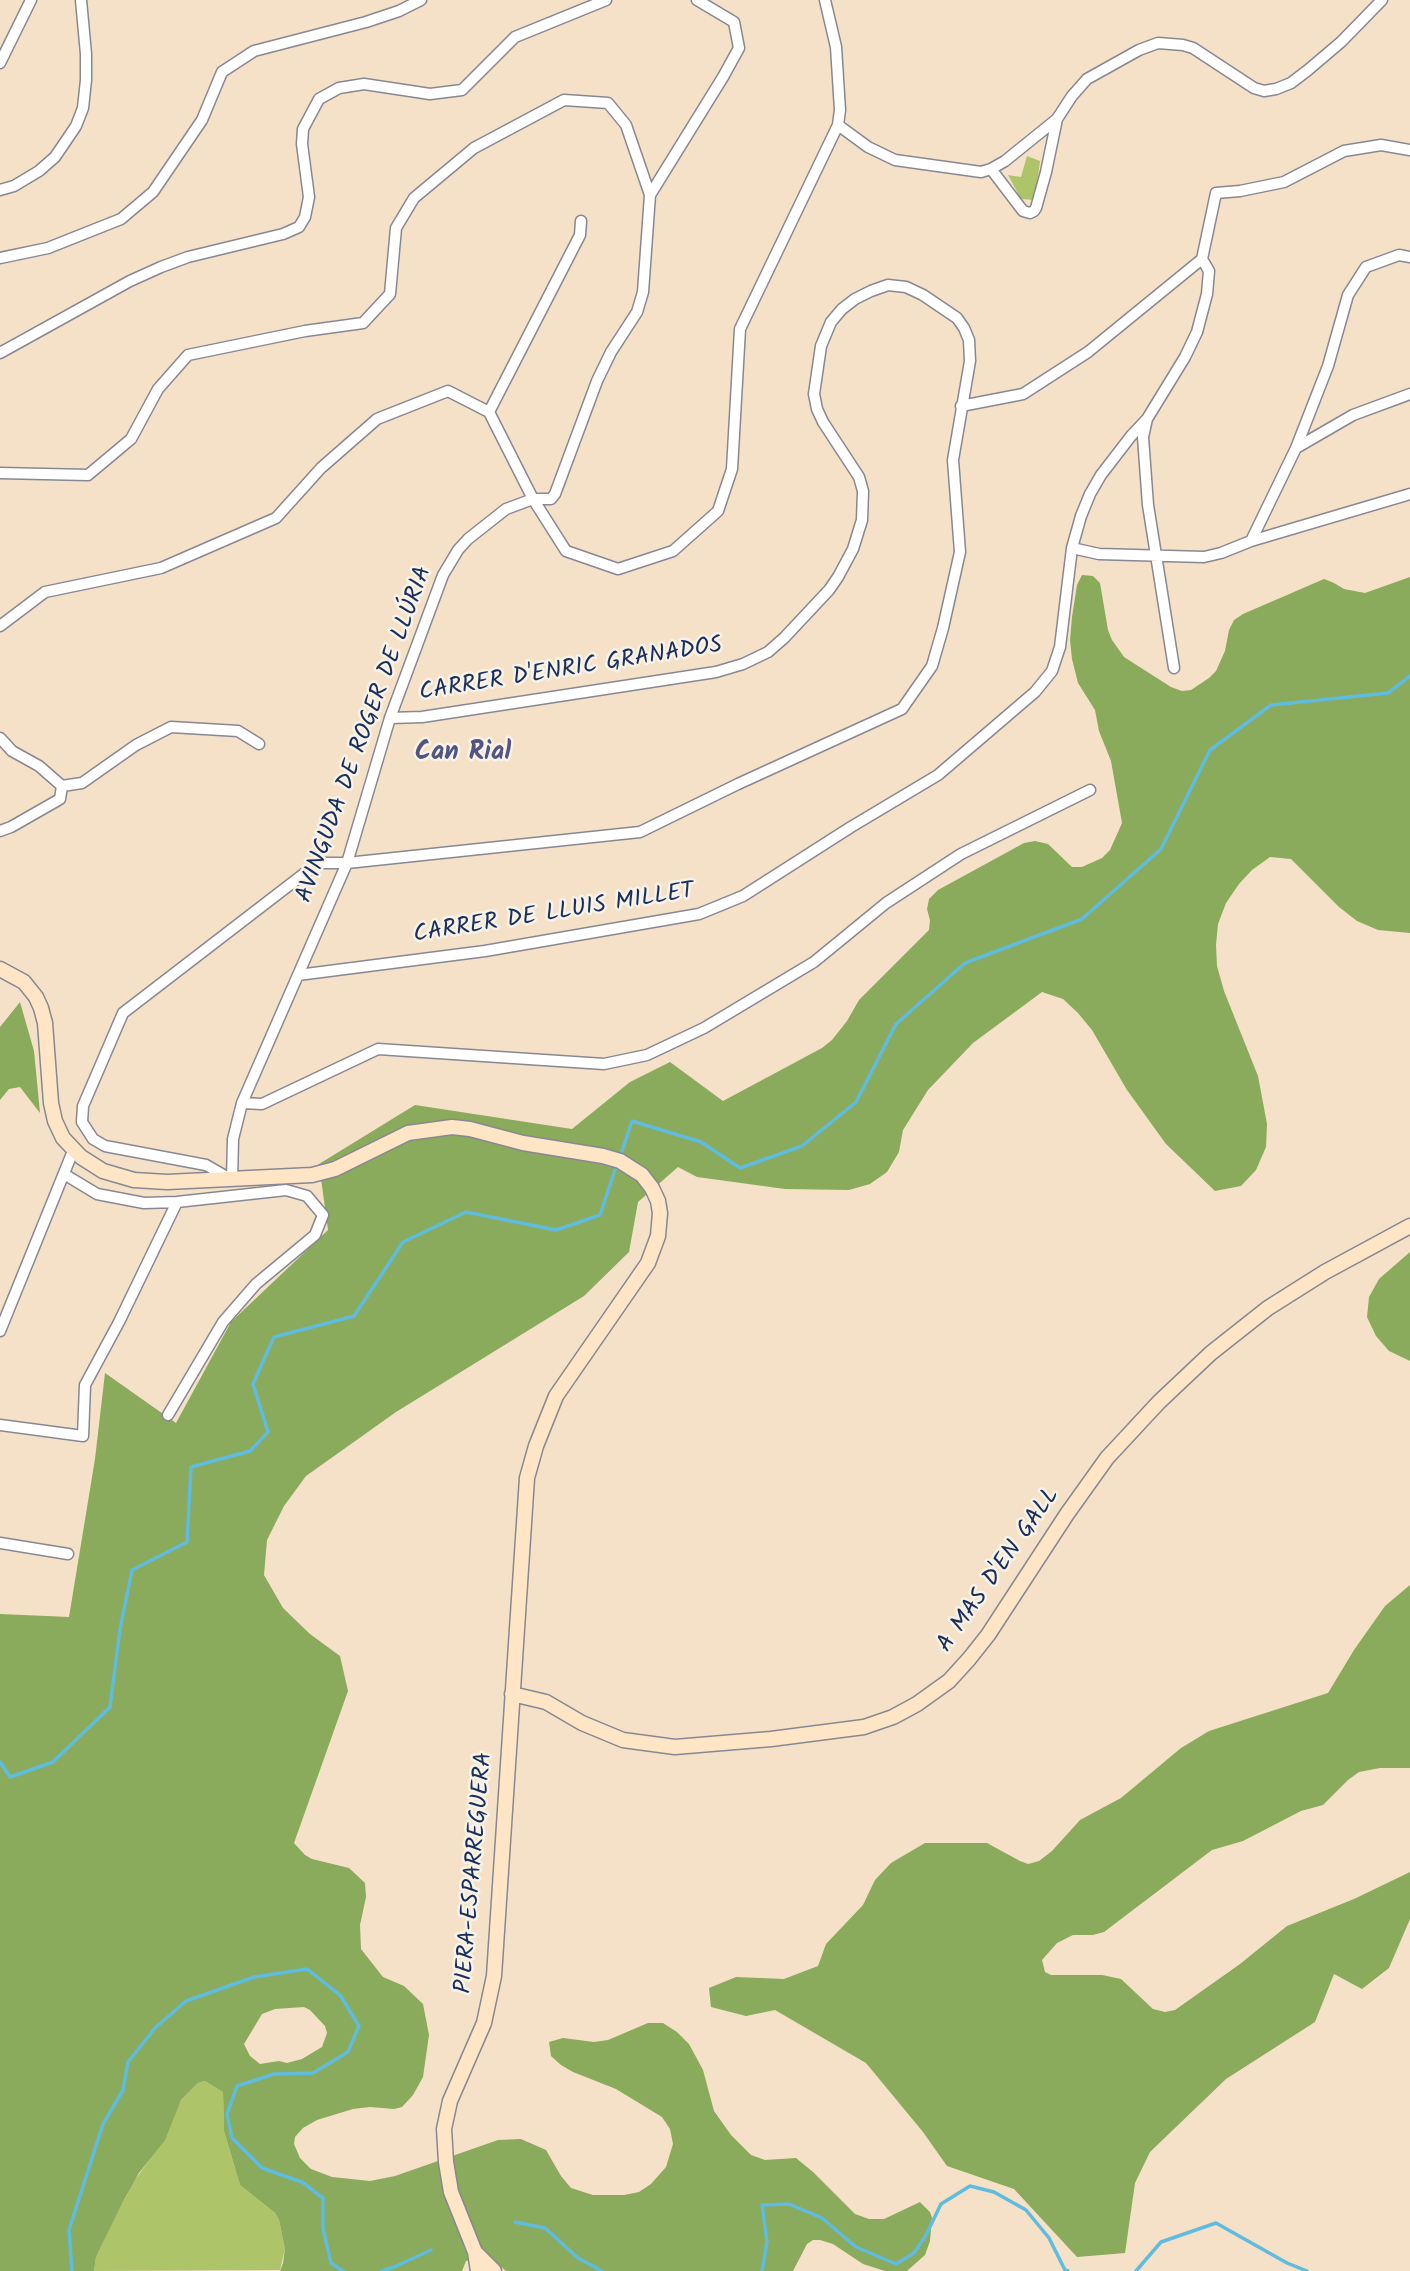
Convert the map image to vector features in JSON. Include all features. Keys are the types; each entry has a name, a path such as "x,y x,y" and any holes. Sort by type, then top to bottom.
{"main road":[{"path":"0,969 24,982 41,1008 46,1023 51,1103 55,1121 74,1151"},
{"name":"PIERA-ESPARREGUERA","path":"74,1151 103,1171 134,1180 232,1180 323,1173 408,1133 452,1127 620,1161 642,1175 658,1201 658,1236 648,1263 556,1396 536,1446 526,1493 494,1976 484,2024 450,2101 444,2129 451,2192 475,2252 478,2271"},
{"name":"A MAS D'EN GALL","path":"512,1694 546,1702 582,1723 623,1740 675,1746 838,1731 864,1727 892,1717 949,1681 969,1659 1107,1458 1159,1402 1211,1353 1268,1308 1325,1272 1410,1226"},
{"name":"PIERA-ESPARREGUERA","path":"475,2252 494,2271"}],"street":[{"path":"0,63 31,0"},
{"path":"0,190 14,186 39,172 55,157 76,126 83,108 86,80 81,0"},
{"path":"0,258 48,248 121,219 153,192 160,182 202,120 222,72 254,51 366,22 421,0"},
{"path":"0,353 130,281 161,267 299,227 305,217 309,197 302,144 303,129 319,99 339,88 364,84 430,94 462,90 515,37 606,0"},
{"path":"650,195 738,48 734,22 697,0"},
{"path":"0,626 45,592 161,568 275,518 321,468 377,419 448,391 489,412 540,512 566,551 618,569 673,551 718,511 732,469 740,329 838,125 840,110 836,47 825,0"},
{"path":"838,125 868,147 895,160 981,172 991,169 1014,154 1057,119 1087,79 1158,43 1170,42 1193,48 1254,88 1264,91 1276,89 1291,83 1308,70 1341,42 1382,0"},
{"path":"0,473 88,475 131,439 158,389 188,355 305,331 363,323 390,294 396,228 414,198 474,148 564,100 608,103 626,124 650,195"},
{"path":"991,169 1023,211 1034,211 1037,208 1057,119"},
{"path":"961,406 1023,394 1088,352 1202,259 1216,193 1284,182 1344,151 1381,145 1410,150"},
{"name":"AVINGUDA DE ROGER DE LLÚRIA","path":"232,1180 233,1139 243,1103 347,863 390,718 443,575 468,539 506,509 533,499 551,499 555,494 597,381 611,352 637,312 643,292 650,195"},
{"path":"489,412 580,235 581,221"},
{"path":"1251,541 1296,448 1328,366 1348,295 1366,267 1399,255 1410,257"},
{"name":"CARRER DE LLUIS MILLET","path":"298,975 485,951 684,918 714,909 743,896 938,775 1044,682 1057,659 1072,548 1090,494 1130,436 1147,419 1197,332 1208,294 1209,271 1202,259"},
{"name":"CARRER D'ENRIC GRANADOS","path":"232,1180 206,1165 105,1146 93,1139 82,1122 83,1106 123,1013 318,863 347,863 640,832 902,709 932,666 960,552 953,460 970,351 964,328 957,318 923,295 906,287 888,285 855,299 831,322 821,346 814,394 823,422 859,477 863,491 862,520 853,549 829,590 784,638 756,659 716,672 422,717 390,718"},
{"path":"1296,448 1353,415 1410,394"},
{"path":"1147,419 1143,437 1148,505 1174,668"},
{"path":"1072,548 1099,554 1203,557 1410,494"},
{"path":"0,738 12,751 39,766 62,786 82,783 136,745 172,727 238,731 259,744"},
{"path":"0,831 60,799 62,786"},
{"path":"243,1103 262,1104 378,1049 604,1064 647,1055 704,1028 814,962 886,903 961,854 1090,790"},
{"path":"0,1331 74,1151"},
{"path":"64,1174 97,1194 144,1203 286,1190 307,1196 323,1215 315,1235 256,1284 223,1322 168,1415"},
{"path":"0,1425 83,1436 85,1385 177,1202"},
{"path":"0,1543 68,1554"}],"green space":[{"path":"1027,156 1040,161 1035,200 1021,199 1008,175 1021,177"},
{"path":"1082,575 1093,576 1100,583 1108,630 1124,657 1171,687 1182,691 1191,690 1216,671 1225,651 1229,630 1234,620 1243,614 1324,579 1344,589 1365,593 1410,577 1410,933 1378,930 1357,921 1339,907 1291,859 1270,857 1239,884 1226,903 1218,924 1217,966 1224,991 1258,1076 1267,1124 1266,1147 1256,1170 1241,1186 1215,1191 1166,1144 1127,1090 1092,1030 1078,1013 1063,999 1042,992 973,1043 928,1090 903,1130 899,1152 887,1172 870,1184 849,1190 785,1189 697,1177 678,1167 638,1202 629,1252 584,1296 396,1412 306,1476 284,1506 267,1540 264,1575 283,1608 310,1634 340,1656 348,1691 294,1843 312,1859 349,1868 365,1883 366,1897 360,1925 361,1949 383,1977 404,1986 423,2004 429,2035 423,2077 413,2095 402,2107 353,2109 317,2120 303,2128 295,2137 294,2144 300,2158 311,2169 332,2177 370,2181 395,2176 498,2140 521,2139 546,2150 571,2188 593,2195 639,2192 651,2184 666,2167 673,2144 670,2129 662,2117 616,2089 561,2065 551,2056 549,2042 563,2038 594,2042 608,2040 648,2023 663,2023 689,2044 703,2070 714,2111 731,2135 751,2155 765,2160 796,2158 855,2214 869,2219 884,2219 920,2202 932,2218 930,2241 925,2255 907,2271 885,2271 863,2264 833,2244 813,2240 807,2244 793,2271 506,2271 487,2255 466,2261 462,2271 280,2271 285,2249 279,2220 275,2213 240,2185 224,2131 223,2092 205,2081 198,2083 181,2100 165,2140 139,2173 124,2200 96,2257 94,2271 0,2271 0,1614 69,1617 95,1459 105,1373 176,1423 231,1322 328,1230 319,1164 415,1105 572,1129 630,1082 670,1062 723,1101 832,1040 859,1000 929,930 929,899 938,890 1024,843 1035,841 1048,844 1072,867 1082,867 1102,858 1110,850 1122,823 1111,761 1099,731 1095,710 1078,683 1072,659 1070,640 1077,585","holes":["304,2007 325,2026 327,2033 322,2047 302,2059 287,2063 279,2061 260,2064 250,2056 244,2044 262,2014 275,2009"]},
{"path":"20,1002 34,1051 40,1113 20,1087 9,1089 0,1100 0,1027"},
{"path":"1410,1252 1410,1361 1389,1351 1376,1336 1367,1317 1369,1297 1379,1279"},
{"path":"1410,1585 1410,1768 1380,1768 1359,1772 1323,1805 1301,1811 1243,1841 1212,1850 1104,1932 1073,1935 1057,1943 1042,1960 1045,1972 1051,1975 1102,1975 1121,1979 1153,2009 1165,2012 1175,2010 1240,1964 1287,1926 1354,1899 1410,1872 1410,1919 1389,1968 1362,1989 1334,1974 1315,2022 1226,2079 1150,2152 1135,2183 1125,2253 1077,2257 1014,2189 947,2166 923,2132 866,2063 775,2010 746,2016 711,2007 709,1988 736,1977 784,1979 818,1966 826,1944 863,1905 875,1880 891,1863 925,1843 987,1843 1028,1864 1039,1861 1052,1851 1080,1820 1121,1798 1181,1748 1209,1731 1328,1693 1385,1606"},
{"path":"205,2081 223,2092 224,2131 240,2185 275,2213 279,2220 285,2249 280,2270 94,2271 96,2257 121,2206 155,2152 181,2100 198,2083"}],"waterway":[{"path":"620,1157 632,1121 701,1142 740,1168 802,1146 856,1102 896,1024 965,963 1082,919 1161,849 1210,750 1271,705 1388,693 1410,676"},
{"path":"0,1762 10,1777 53,1762 110,1707 120,1629 132,1570 187,1542 191,1467 250,1451 268,1432 253,1384 274,1337 354,1316 403,1242 466,1212 556,1230 600,1215 617,1164"},
{"path":"72,2271 69,2230 103,2124 123,2090 128,2062 155,2028 186,2001 254,1977 307,1969 340,1995 359,2026 348,2052 313,2073 274,2074 237,2086 227,2114 232,2138 262,2168 302,2182 323,2198 323,2229 331,2263 343,2271"},
{"path":"762,2271 767,2242 762,2205 789,2204 822,2218 856,2247 896,2264 914,2253 941,2204 970,2186 994,2192 1026,2210 1049,2238 1065,2270 1068,2271"},
{"path":"515,2222 545,2228 578,2258 602,2271"},
{"path":"1136,2271 1161,2242 1216,2223 1287,2263 1307,2271"},
{"path":"382,2271 431,2250"}],"district":[{"name":"Can Rial","path":"463,755"}]}
